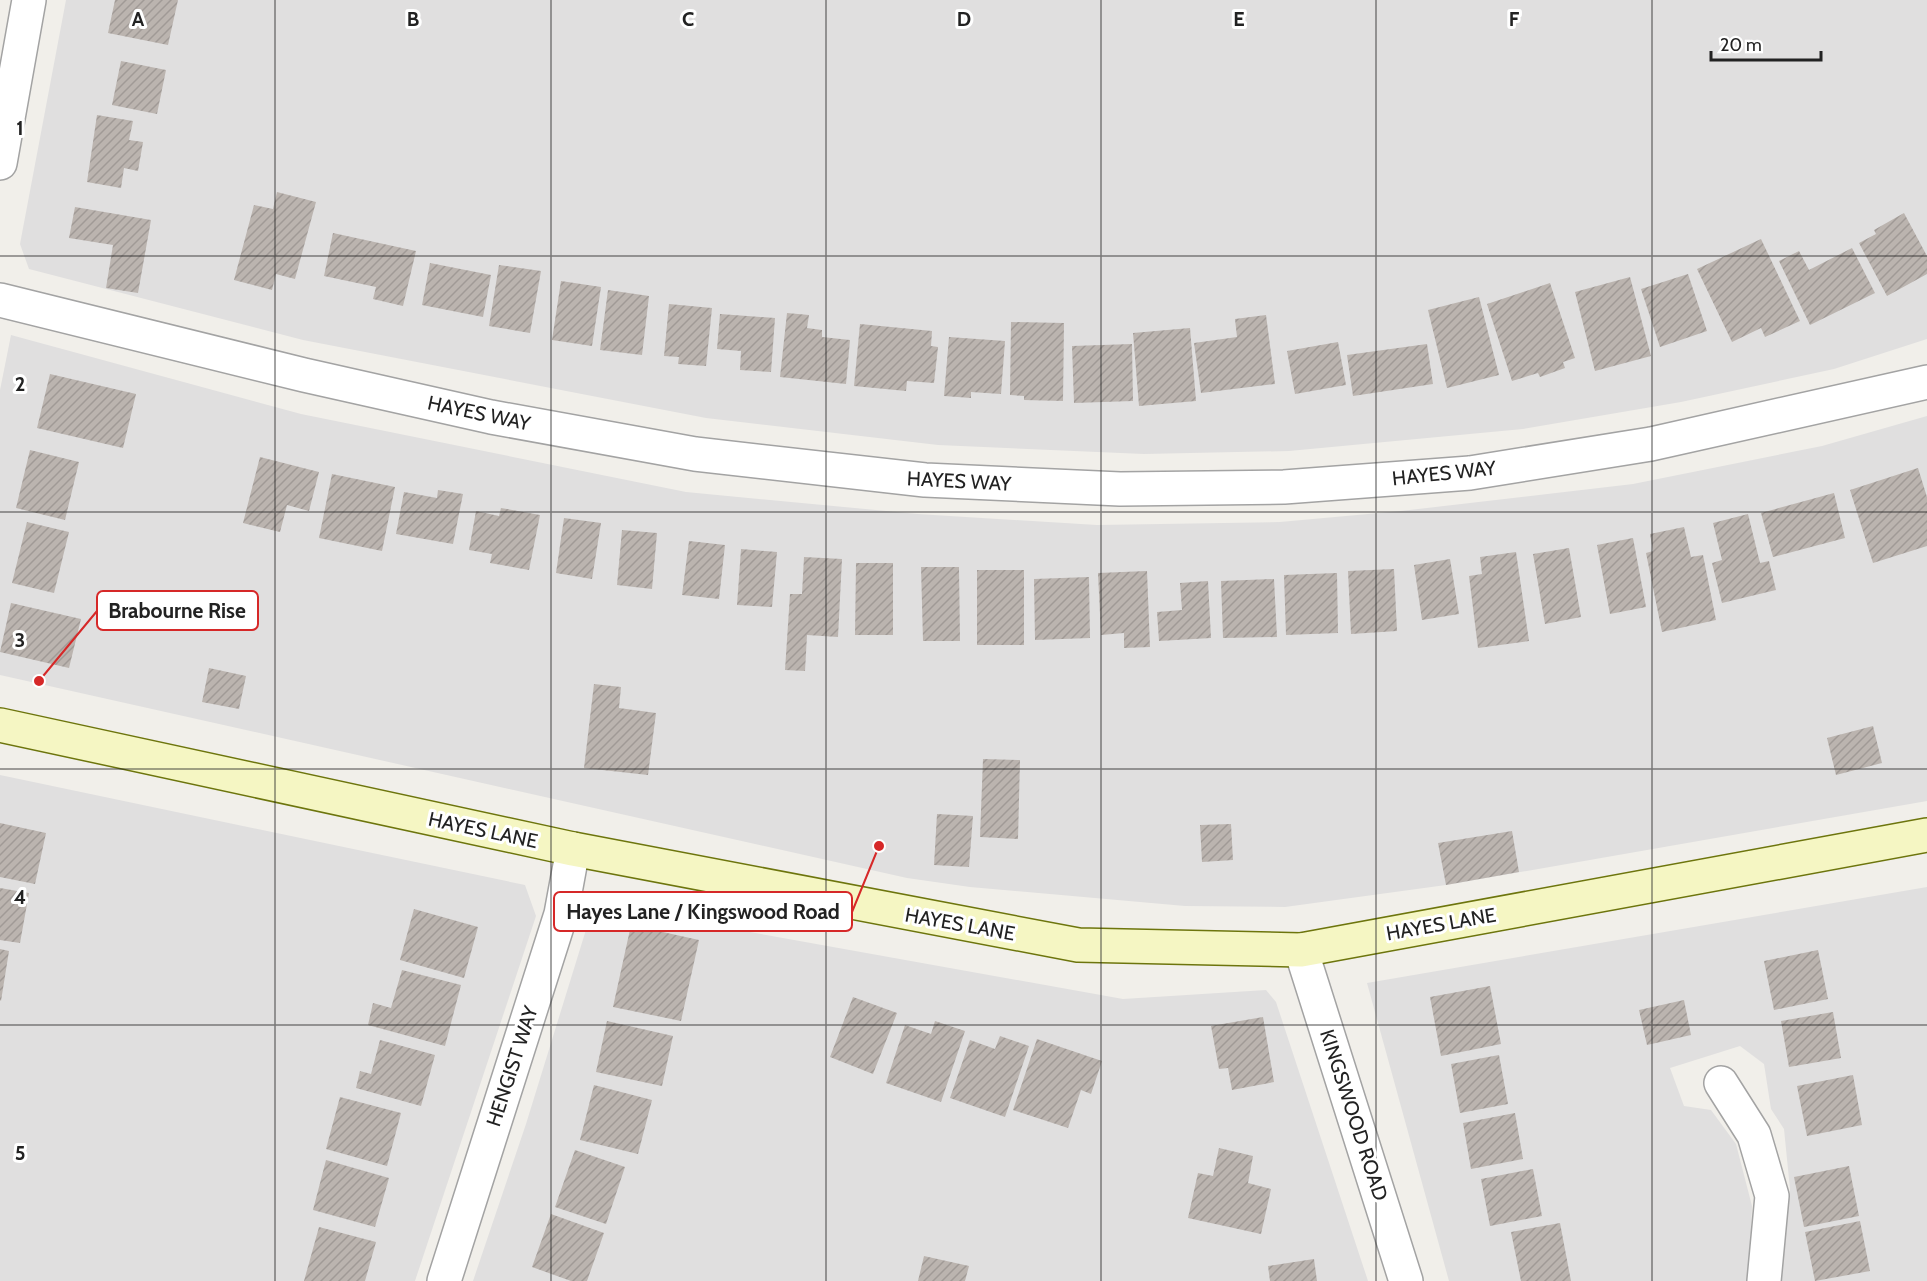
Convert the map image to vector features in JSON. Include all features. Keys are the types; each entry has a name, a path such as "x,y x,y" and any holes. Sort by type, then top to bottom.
{"main road":[{"name":"HAYES LANE","path":"0,725 573,849 1078,945 1301,950 1927,835"}],"street":[{"path":"0,163 29,0"},
{"name":"HAYES WAY","path":"0,300 351,386 491,417 695,454 925,480 1120,489 1284,487 1470,473 1651,444 1927,382"},
{"name":"HENGIST WAY","path":"444,1281 561,914 573,849"},
{"name":"KINGSWOOD ROAD","path":"1301,950 1406,1281"},
{"path":"1721,1083 1754,1135 1772,1196 1764,1281"}],"shaded area":[{"path":"66,0 1927,0 1927,339 1834,369 1681,402 1523,429 1289,451 1144,454 938,445 706,418 303,340 29,269 20,244"},
{"path":"11,335 301,414 686,492 918,514 1097,525 1280,522 1401,511 1633,484 1822,446 1927,416 1927,801 1446,885 1285,907 1185,906 970,887 907,878 0,675 0,390"},
{"path":"0,775 525,885 536,916 415,1281 0,1281"},
{"path":"1927,887 1927,1281 1781,1281 1790,1189 1784,1129 1771,1109 1764,1064 1740,1046 1670,1068 1684,1106 1711,1110 1736,1144 1752,1206 1749,1281 1449,1281 1367,983"},
{"path":"611,907 1123,999 1266,990 1276,1002 1368,1281 473,1281 526,1124 589,920"}],"building":[{"path":"115,0 178,0 168,45 108,33"},
{"path":"121,61 166,70 157,114 112,105"},
{"path":"97,115 133,121 129,140 143,142 138,171 124,168 121,188 87,182"},
{"path":"277,192 316,202 295,279 276,274 272,290 234,280 254,205 273,209"},
{"path":"75,207 151,220 138,293 106,288 113,245 69,238"},
{"path":"1904,213 1927,256 1927,274 1887,296 1859,243 1876,234 1874,230"},
{"path":"333,233 416,251 403,306 373,299 376,287 324,276"},
{"path":"1761,239 1800,321 1765,337 1761,328 1732,342 1697,269"},
{"path":"1852,248 1875,293 1810,325 1779,261 1799,251 1809,270"},
{"path":"430,263 491,275 483,317 422,305"},
{"path":"499,265 541,271 530,333 489,326"},
{"path":"1688,274 1707,331 1660,347 1641,289"},
{"path":"1630,277 1651,356 1595,371 1575,292"},
{"path":"561,281 601,287 592,346 552,340"},
{"path":"1550,283 1575,358 1563,362 1565,368 1540,377 1538,373 1512,381 1487,304"},
{"path":"608,290 649,296 642,355 600,350"},
{"path":"1479,297 1499,375 1447,388 1428,310"},
{"path":"669,304 712,308 706,366 678,364 679,357 664,356"},
{"path":"787,313 809,315 807,328 822,330 822,337 850,340 846,384 780,377"},
{"path":"720,314 775,318 771,372 740,370 741,351 717,349"},
{"path":"1266,315 1275,384 1201,393 1194,343 1237,337 1235,319"},
{"path":"1011,322 1064,323 1063,401 1024,400 1024,396 1010,395"},
{"path":"860,324 932,331 931,346 938,347 934,383 907,381 906,391 854,386"},
{"path":"1190,328 1196,401 1139,406 1133,333"},
{"path":"949,337 1005,341 1001,394 971,392 971,398 944,396"},
{"path":"1338,342 1346,385 1295,394 1287,351"},
{"path":"1132,344 1133,401 1074,403 1072,346"},
{"path":"1427,344 1433,384 1353,396 1347,355"},
{"path":"50,374 136,394 123,448 37,428"},
{"path":"30,450 79,462 65,520 16,508"},
{"path":"260,457 319,472 309,511 287,505 280,532 243,523"},
{"path":"1918,468 1927,497 1927,546 1873,563 1850,490"},
{"path":"332,474 395,487 382,551 319,538"},
{"path":"438,490 463,494 453,544 396,534 404,492 437,498"},
{"path":"1834,493 1845,538 1773,557 1761,513"},
{"path":"501,508 540,515 529,570 490,563 492,554 469,550 476,511 499,516"},
{"path":"1748,514 1760,563 1769,561 1776,590 1722,603 1712,563 1722,560 1713,523"},
{"path":"564,518 601,523 592,579 556,573"},
{"path":"27,522 69,532 54,593 12,583"},
{"path":"1684,527 1691,557 1703,555 1716,620 1662,632 1646,553 1653,551 1650,534"},
{"path":"622,530 657,533 652,589 617,585"},
{"path":"1633,538 1646,607 1610,614 1597,545"},
{"path":"689,541 725,545 719,599 682,595"},
{"path":"1569,548 1581,617 1545,624 1533,554"},
{"path":"741,549 777,552 772,607 737,605"},
{"path":"1516,552 1529,641 1478,648 1469,576 1482,574 1480,557"},
{"path":"804,557 842,559 838,637 807,635 805,671 785,670 790,594 802,594"},
{"path":"1450,559 1459,614 1422,620 1414,565"},
{"path":"856,563 893,563 893,635 855,635"},
{"path":"921,567 959,567 960,641 923,641"},
{"path":"1394,569 1397,631 1351,634 1348,571"},
{"path":"977,570 1024,570 1024,645 977,645"},
{"path":"1147,571 1150,647 1124,648 1124,633 1101,635 1098,573"},
{"path":"1337,573 1338,633 1286,635 1284,575"},
{"path":"1089,577 1090,638 1035,640 1034,579"},
{"path":"1274,579 1277,637 1223,638 1221,581"},
{"path":"1208,581 1211,638 1159,641 1157,612 1182,610 1180,583"},
{"path":"11,603 81,619 69,668 0,652"},
{"path":"209,668 246,676 239,709 202,702"},
{"path":"594,684 621,687 619,708 656,713 648,775 584,768"},
{"path":"1873,726 1882,763 1836,775 1827,738"},
{"path":"983,759 1020,760 1018,839 980,837"},
{"path":"937,814 973,816 969,867 934,865"},
{"path":"0,823 46,833 35,884 0,877"},
{"path":"1231,824 1233,860 1202,862 1200,825"},
{"path":"1512,831 1519,872 1446,885 1438,843"},
{"path":"0,888 29,893 20,943 0,940"},
{"path":"414,909 478,927 464,978 400,960"},
{"path":"631,925 699,940 681,1021 613,1007"},
{"path":"0,949 9,951 1,1001 0,1000"},
{"path":"1818,950 1828,999 1774,1010 1764,961"},
{"path":"402,970 461,985 445,1046 368,1025 373,1003 391,1008"},
{"path":"1490,986 1501,1044 1441,1056 1430,997"},
{"path":"853,997 897,1013 873,1074 830,1057"},
{"path":"1684,1000 1691,1035 1647,1045 1639,1010"},
{"path":"1833,1012 1841,1058 1789,1067 1781,1021"},
{"path":"1263,1017 1274,1082 1232,1090 1228,1068 1219,1069 1211,1026"},
{"path":"607,1021 673,1036 662,1086 596,1072"},
{"path":"935,1021 965,1031 941,1102 886,1083 905,1025 931,1034"},
{"path":"1000,1036 1029,1046 1005,1117 950,1098 970,1040 995,1049"},
{"path":"1037,1039 1102,1061 1091,1094 1081,1090 1068,1128 1013,1110"},
{"path":"380,1040 435,1055 421,1106 356,1088 360,1071 371,1074"},
{"path":"1499,1055 1508,1104 1460,1113 1451,1064"},
{"path":"1853,1075 1862,1125 1807,1136 1797,1086"},
{"path":"594,1085 652,1100 638,1154 580,1140"},
{"path":"340,1097 401,1113 387,1166 326,1149"},
{"path":"1515,1113 1523,1159 1471,1169 1463,1123"},
{"path":"1219,1148 1253,1156 1248,1183 1271,1189 1261,1234 1188,1218 1198,1173 1213,1176"},
{"path":"575,1150 625,1167 606,1224 555,1207"},
{"path":"326,1160 389,1178 375,1227 313,1210"},
{"path":"1849,1166 1859,1216 1804,1227 1794,1177"},
{"path":"1533,1169 1542,1216 1490,1226 1481,1179"},
{"path":"551,1214 604,1233 587,1281 571,1281 532,1267"},
{"path":"1860,1221 1870,1271 1815,1281 1805,1232"},
{"path":"1560,1223 1571,1281 1521,1281 1511,1232"},
{"path":"319,1227 376,1242 365,1281 304,1281"},
{"path":"924,1256 969,1266 965,1281 918,1281"},
{"path":"1314,1259 1317,1281 1270,1281 1268,1266"}],"place":[{"name":"Brabourne Rise","path":"39,681"},
{"name":"Hayes Lane / Kingswood Road","path":"879,846"}]}
